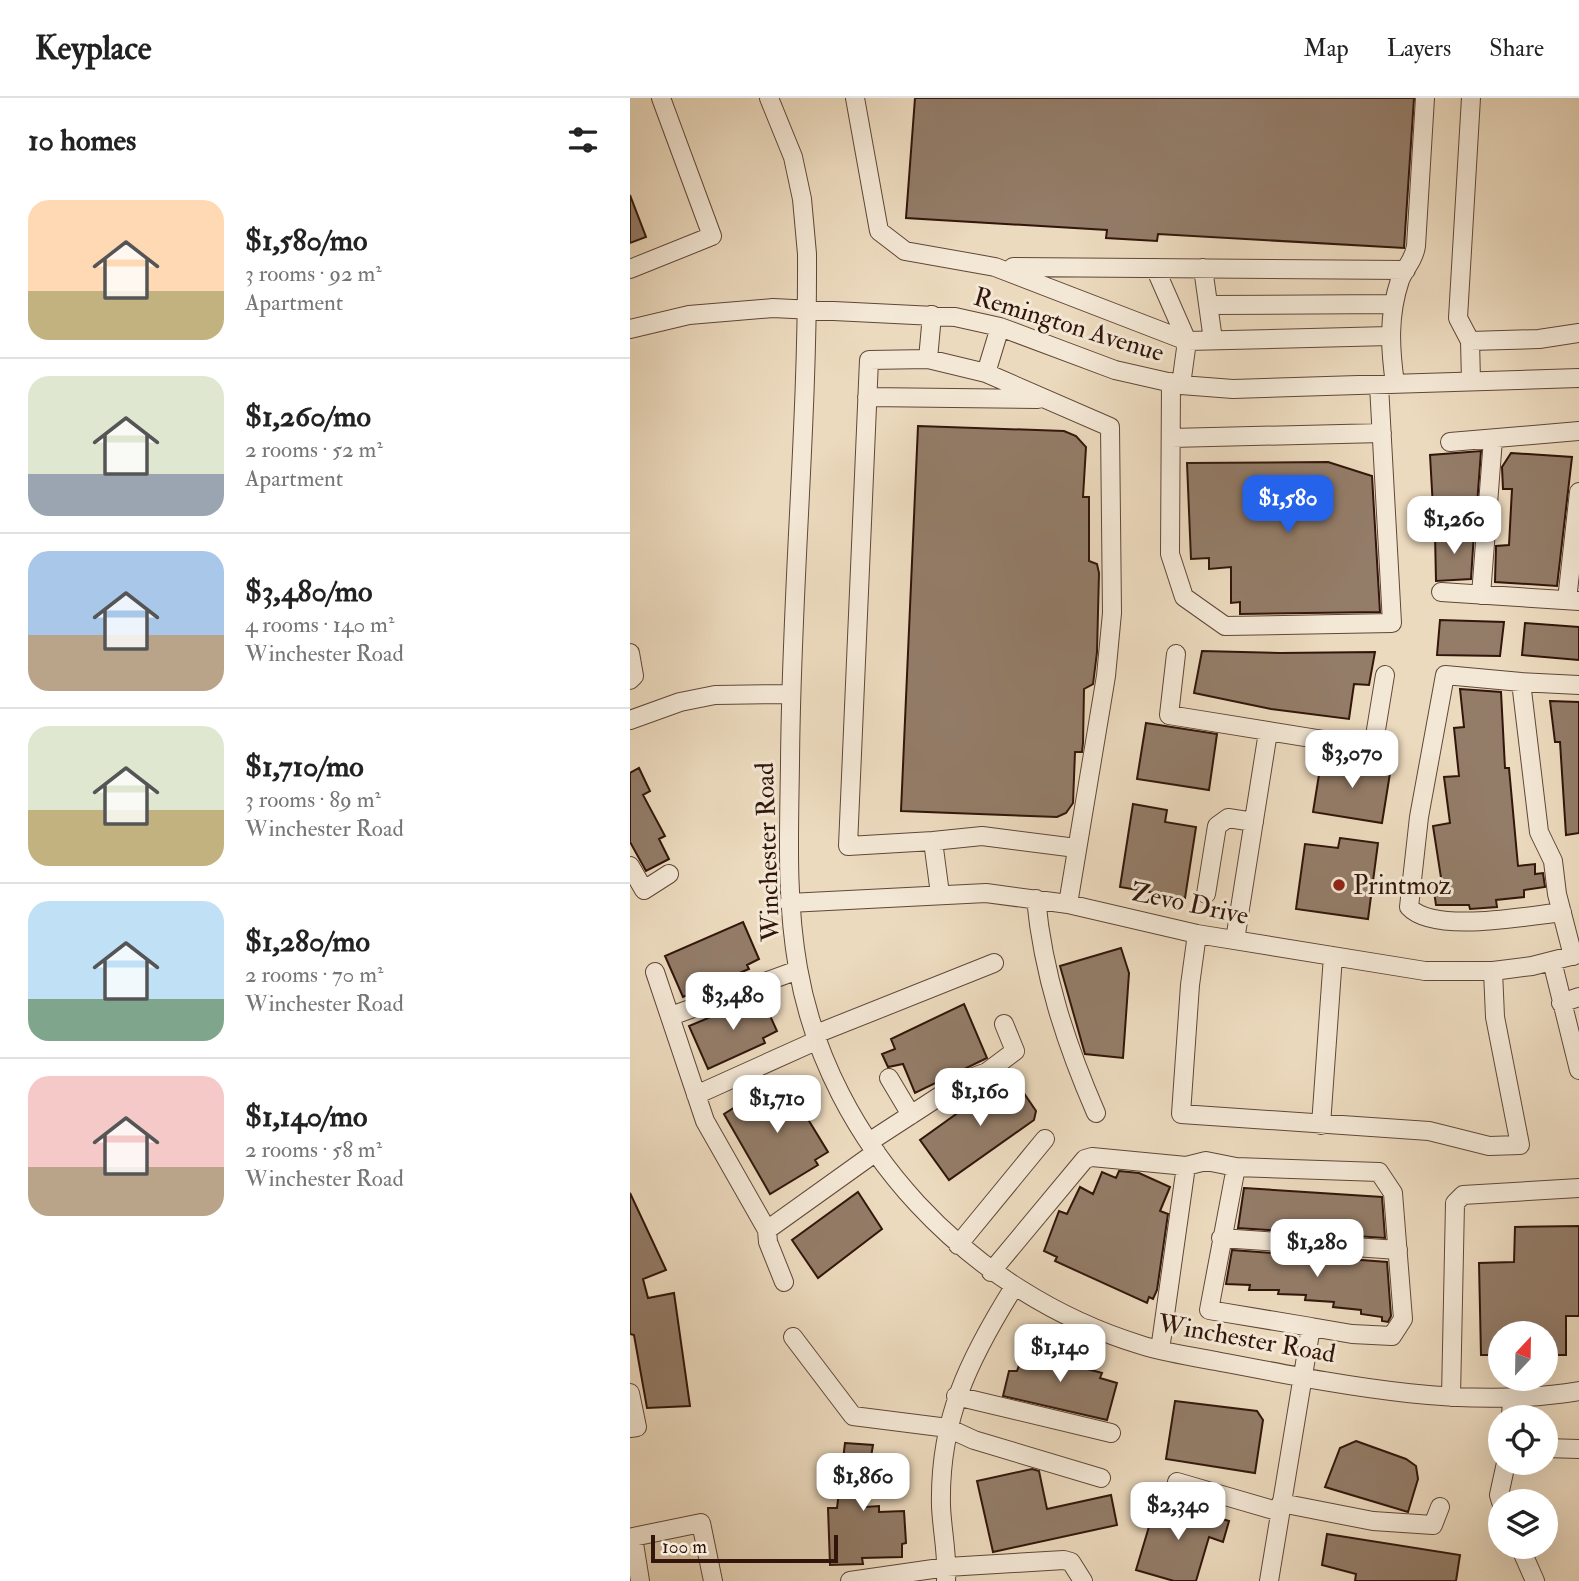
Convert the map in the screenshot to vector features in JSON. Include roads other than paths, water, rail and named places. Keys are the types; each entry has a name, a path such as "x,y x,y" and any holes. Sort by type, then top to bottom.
{"street":[{"path":"630,269 712,236 661,98"},
{"name":"Winchester Road","path":"769,98 793,157 802,199 807,308 790,694 789,903 798,970 817,1037 848,1106 872,1147 920,1208 991,1272 1014,1287 1107,1333 1160,1350 1302,1377 1451,1397 1512,1398 1579,1391"},
{"path":"855,98 879,231 905,251 995,267 1406,270"},
{"path":"1155,268 1186,341 1176,383 1171,438 1170,554 1184,597 1225,626 1392,623 1382,433 1393,304 1406,270 1414,261 1416,246 1425,98"},
{"path":"1471,98 1458,318 1470,341 1471,382"},
{"path":"995,267 1186,341 1390,336"},
{"path":"1203,268 1213,340"},
{"path":"1208,305 1393,304"},
{"name":"Remington Avenue","path":"630,330 689,315 807,308 932,315 1000,327 1115,370 1176,383 1233,389 1579,378"},
{"path":"928,359 932,315"},
{"path":"986,373 1000,327"},
{"path":"1470,341 1539,339 1579,333"},
{"path":"1068,904 1106,676 1112,613 1110,427 986,373 928,359 869,360 848,846 982,836 1076,848"},
{"path":"867,397 1049,399"},
{"path":"1450,442 1579,431"},
{"path":"1171,438 1382,433"},
{"path":"1481,595 1493,439"},
{"path":"1441,592 1573,601 1579,492"},
{"path":"630,653 634,676 630,680"},
{"path":"1176,654 1169,715 1373,748 1385,675"},
{"path":"1562,912 1443,921 1418,916 1409,907 1419,817 1445,675 1579,685"},
{"path":"1521,682 1539,832 1553,861 1562,912 1576,955"},
{"path":"630,720 680,702 715,695 790,694"},
{"path":"1235,940 1268,732"},
{"path":"1206,894 1217,826 1228,818 1254,822"},
{"path":"933,841 940,894"},
{"path":"630,866 643,890 669,874"},
{"name":"Zevo Drive","path":"789,903 986,893 1068,904 1197,934 1425,971 1493,971 1576,955"},
{"path":"1036,899 1041,949 1073,1059 1096,1113"},
{"path":"1197,934 1190,985 1181,1114 1429,1130 1489,1146 1520,1145 1495,1017 1493,971"},
{"path":"1321,1125 1333,956"},
{"path":"1552,961 1579,1070"},
{"path":"696,1095 817,1037 994,963"},
{"path":"671,1016 798,970"},
{"path":"655,972 705,1121 767,1230 768,1242 784,1282"},
{"path":"1561,1003 1579,997"},
{"path":"767,1230 911,1115 963,1081 987,1072 1015,1051 1004,1024"},
{"path":"890,1078 911,1115"},
{"path":"958,1245 1045,1139"},
{"path":"991,1272 1085,1159 1092,1157 1186,1166 1206,1161 1236,1167 1379,1172 1393,1192 1398,1250 1403,1319 1392,1336 1352,1334 1209,1310 1236,1167"},
{"path":"1160,1350 1186,1166"},
{"path":"1451,1397 1455,1203 1463,1195 1579,1188"},
{"path":"1221,1238 1398,1250"},
{"path":"947,1574 941,1507 943,1451 948,1428 956,1396 976,1348 1014,1287"},
{"path":"1269,1581 1311,1327"},
{"path":"793,1337 853,1416 948,1428 974,1440 1101,1478"},
{"path":"630,1393 637,1427 630,1428"},
{"path":"956,1396 1111,1433"},
{"path":"1512,1398 1512,1405"},
{"path":"1558,1448 1579,1448"},
{"path":"1177,1482 1280,1507 1373,1521 1433,1525 1440,1507"},
{"path":"636,1571 631,1530 701,1523 713,1581"},
{"path":"1525,1559 1535,1581"},
{"path":"850,1581 947,1574 1064,1560 1071,1562 1083,1581"}],"place":[{"name":"Printmoz","path":"1339,885"}]}
